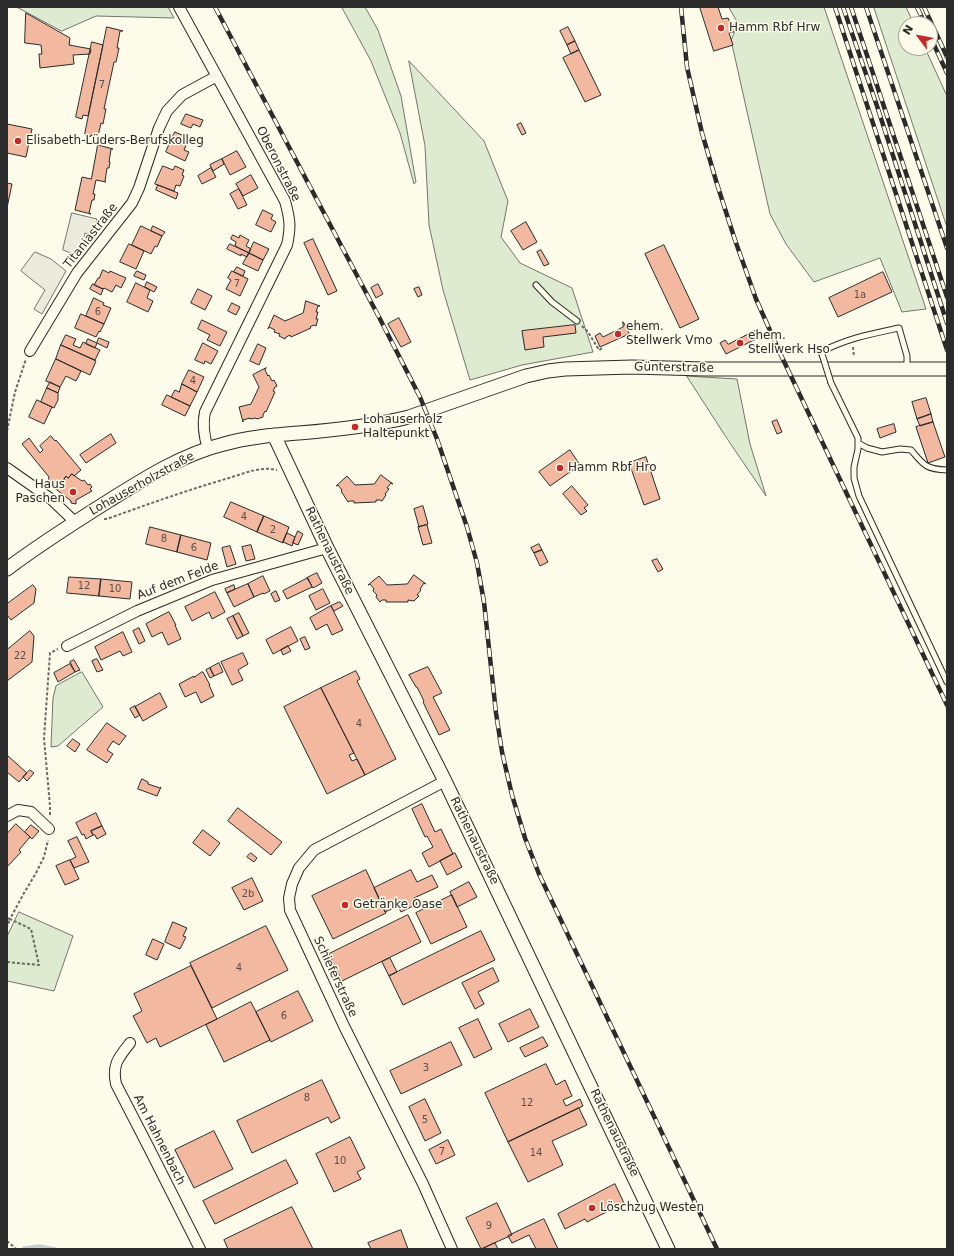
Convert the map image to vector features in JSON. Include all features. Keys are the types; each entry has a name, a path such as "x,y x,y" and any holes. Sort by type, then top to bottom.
{"street":[{"name":"Oberonstraße","path":"179,7 285,201 290,219 287,245 205,412 203,419 203,431 208,449"},
{"name":"Titaniastraße","path":"30,351 77,273 132,203 139,188 159,128 167,111 182,95 217,76"},
{"name":"Günterstraße","path":"409,417 526,376 565,369 632,367 704,369 947,369"},
{"name":"Lohauserholzstraße","path":"7,568 38,545 128,489 169,466 208,449 231,442 274,435 323,431 375,424 409,417"},
{"name":"Rathenaustraße","path":"274,435 327,548 444,780 668,1249"},
{"path":"7,468 51,499 74,522"},
{"name":"Auf dem Felde","path":"67,646 136,611 212,580 327,548"},
{"name":"Schieferstraße","path":"444,780 314,850 298,868 289,898 290,910 297,927 344,1026 423,1184 452,1249"},
{"path":"7,816 18,810 31,812 49,829"},
{"name":"Am Hahnenbach","path":"130,1043 114,1066 116,1084 200,1249"}],"lane":[{"path":"536,285 552,302 577,321"},
{"path":"907,369 907,356 899,328 853,338 838,343 823,351 822,354 831,383 858,438 854,478 860,496 947,682"},
{"path":"858,443 867,448 882,452 900,449 911,450 925,466 934,470 947,470"}],"path":[{"path":"577,321 588,332 599,350 603,348"},
{"path":"853,338 854,361"},
{"path":"7,431 15,392 30,351"},
{"path":"87,514 107,519 206,484 258,470 273,469 283,471"},
{"path":"7,927 44,857 49,829 50,806 44,738 50,652 67,646"},
{"path":"7,918 31,929 39,965 7,962"},
{"path":"7,1241 16,1249"}],"green space":[{"path":"17,7 168,7 174,18 96,16 62,31"},
{"path":"342,7 365,7 378,30 401,96 416,182 414,184 400,133 371,61"},
{"path":"729,7 824,7 926,309 902,312 880,258 814,282 786,244 770,214 731,40 738,24"},
{"path":"874,7 906,7 910,16 898,16 898,56 929,56 947,96 947,227"},
{"path":"409,61 484,141 508,201 501,237 520,263 572,288 593,352 522,365 470,380 443,290 429,225 425,146"},
{"path":"687,376 737,379 750,444 766,496 728,440"},
{"path":"82,672 103,707 58,746 51,747 53,698 56,686"},
{"path":"19,912 73,936 54,991 7,981 7,937"}],"shaded area":[{"path":"72,213 97,219 93,235 85,233 82,247 76,255 63,250"},
{"path":"35,252 51,259 66,271 42,314 34,309 45,290 21,271"}],"building":[{"name":"Hamm Rbf Hrw","path":"700,7 718,7 722,19 728,18 731,25 735,24 737,31 729,33 733,45 714,51"},
{"path":"26,13 70,38 69,45 91,49 90,54 73,55 74,64 40,68 39,54 42,54 41,45 25,43"},
{"name":"Elisabeth-Lüders-Berufskolleg","path":"107,27 123,31 120,31 117,48 119,48 116,62 114,62 104,109 106,109 103,124 101,123 98,136 100,137 91,135 90,137 85,134"},
{"path":"568,27 575,41 567,45 560,31"},
{"path":"575,41 579,50 571,54 567,45"},
{"path":"92,42 103,45 88,116 83,115 82,119 76,117"},
{"path":"579,50 601,95 585,102 563,58"},
{"path":"186,114 203,120 200,127 193,124 191,128 181,124"},
{"path":"521,123 526,133 522,135 517,125"},
{"name":"Elisabeth-Lüders-Berufskolleg","path":"7,124 32,129 26,157 7,153"},
{"path":"175,132 189,138 184,150 189,152 185,161 166,152"},
{"name":"Elisabeth-Lüders-Berufskolleg","path":"98,145 113,149 111,149 106,182 96,180 93,194 95,194 94,200 92,200 89,213 91,214 75,210 82,177 91,179"},
{"path":"237,151 246,167 230,175 222,159"},
{"path":"222,159 224,164 213,171 210,165"},
{"path":"163,166 173,170 175,166 184,170 182,175 184,176 180,186 176,185 174,191 155,184"},
{"path":"211,168 216,177 202,184 198,176"},
{"path":"251,175 258,188 243,196 236,184"},
{"path":"7,183 12,184 7,208"},
{"path":"158,185 178,193 176,199 156,190"},
{"path":"239,189 247,205 238,209 230,194"},
{"path":"263,210 273,215 271,219 276,222 271,232 256,225"},
{"path":"526,222 537,242 523,250 511,231"},
{"path":"141,226 162,236 157,247 155,246 151,254 132,245"},
{"path":"153,226 165,232 162,236 151,231"},
{"path":"233,235 239,238 240,235 249,240 246,246 251,249 249,253 235,246 236,242 231,239"},
{"path":"313,239 337,291 328,295 304,243"},
{"path":"254,242 269,249 263,260 249,253"},
{"path":"129,244 144,251 136,269 120,262"},
{"path":"230,244 249,253 247,257 241,254 241,256 227,249"},
{"path":"664,245 699,319 680,328 645,254"},
{"path":"541,250 549,264 544,266 537,252"},
{"path":"249,253 263,260 258,271 243,264"},
{"path":"237,267 245,271 243,276 234,272"},
{"path":"103,270 109,273 110,271 126,278 121,288 116,285 112,292 94,285"},
{"path":"137,271 146,275 144,280 134,276"},
{"path":"232,271 248,279 240,296 226,289 231,280 228,278"},
{"path":"883,272 892,292 838,317 829,298"},
{"path":"147,282 157,287 154,292 145,287"},
{"path":"136,283 150,290 147,298 153,301 148,312 127,302"},
{"path":"93,284 103,289 101,295 90,289"},
{"path":"378,284 383,294 376,298 371,288"},
{"path":"419,287 422,295 418,297 414,289"},
{"path":"198,289 212,296 205,310 191,303"},
{"path":"94,298 104,303 103,305 111,308 104,324 86,316"},
{"path":"306,301 320,306 318,306 316,312 318,312 316,319 318,319 316,326 314,325 310,327 311,328 291,337 290,335 285,339 279,336 280,334 274,332 275,330 269,327 268,329 274,315 285,321 303,313"},
{"path":"232,303 240,307 236,315 228,311"},
{"path":"81,314 104,324 96,337 75,328"},
{"path":"399,318 411,342 401,347 388,324"},
{"path":"202,320 227,332 220,346 207,340 210,335 198,329"},
{"name":"ehem. Stellwerk Vmo","path":"623,322 629,335 627,334 600,347 595,336 600,333 603,337 623,327"},
{"path":"575,325 576,333 543,337 544,347 525,350 522,331"},
{"name":"ehem. Stellwerk Hso","path":"755,331 758,338 726,354 720,343 725,340 728,344"},
{"path":"66,335 76,339 73,345 80,348 83,342 100,350 95,360 61,345"},
{"path":"99,338 109,342 107,348 97,343"},
{"path":"88,339 97,343 95,348 86,344"},
{"path":"203,343 218,351 211,364 205,361 204,364 195,360"},
{"path":"258,344 266,348 259,365 250,361"},
{"path":"61,345 96,361 90,375 56,359"},
{"path":"56,359 81,371 76,381 66,376 60,387 46,381"},
{"path":"266,368 265,370 268,376 269,375 272,381 274,380 277,386 273,391 275,392 263,417 257,419 250,418 243,420 243,422 239,407 251,404 259,387 253,375"},
{"path":"189,370 204,377 197,392 182,384"},
{"path":"50,382 60,387 58,393 47,388"},
{"path":"182,384 197,392 190,406 171,397 175,390 179,392"},
{"path":"47,388 58,393 58,400 54,408 41,402"},
{"path":"167,395 190,406 185,416 162,405"},
{"path":"926,398 931,414 917,419 912,402"},
{"path":"37,400 52,407 44,424 29,417"},
{"path":"931,414 933,422 920,426 917,419"},
{"path":"777,420 782,432 777,434 772,422"},
{"path":"933,422 945,457 928,463 916,427"},
{"path":"894,424 896,432 880,438 877,429"},
{"path":"111,434 116,443 86,463 80,455"},
{"path":"51,436 81,470 74,476 72,474 68,478 66,476 57,490 48,483 49,477 22,444 29,438 40,453 43,450 40,446"},
{"name":"Hamm Rbf Hro","path":"570,450 580,465 550,486 539,472"},
{"path":"646,457 660,499 644,505 629,463"},
{"path":"72,474 82,481 84,480 92,487 90,489 92,491 76,500 76,504 71,503 71,501 57,490 66,476 68,478"},
{"path":"381,475 393,484 391,483 387,488 389,489 382,501 348,502 341,491 342,490 338,485 336,486 347,476 355,485 374,484"},
{"path":"572,486 588,505 584,508 587,511 581,515 563,494"},
{"path":"231,502 264,516 257,532 224,517"},
{"path":"423,506 428,524 419,527 414,509"},
{"path":"264,516 289,527 283,543 257,532"},
{"path":"427,525 432,543 423,545 418,527"},
{"path":"150,527 181,535 177,552 146,544"},
{"path":"298,531 303,534 298,545 293,543"},
{"path":"287,533 295,537 292,546 283,542"},
{"path":"181,535 211,543 207,560 177,552"},
{"path":"539,544 542,550 534,553 531,548"},
{"path":"251,545 255,559 246,561 242,547"},
{"path":"230,546 236,564 227,567 222,548"},
{"path":"542,550 548,562 540,566 534,553"},
{"path":"657,559 663,569 658,572 652,561"},
{"path":"317,573 322,583 313,588 307,578"},
{"path":"414,575 426,584 424,583 417,595 419,596 414,601 408,600 408,602 386,602 386,600 382,600 380,602 376,597 377,595 373,591 374,589 370,584 368,585 379,576 387,585 407,584"},
{"path":"263,576 270,591 254,597 248,584"},
{"path":"69,577 101,579 99,596 67,593"},
{"path":"308,578 312,587 287,599 283,591"},
{"path":"101,579 132,582 130,599 99,596"},
{"path":"248,584 254,597 234,607 227,593"},
{"path":"33,585 36,589 34,603 11,620 7,615 7,604"},
{"path":"234,585 235,589 227,593 225,589"},
{"path":"323,589 330,603 316,610 309,596"},
{"path":"276,591 280,600 275,602 271,594"},
{"path":"215,592 225,612 212,619 209,612 192,621 185,607"},
{"path":"340,602 343,606 334,611 331,606"},
{"path":"331,606 343,630 332,635 327,624 316,630 310,618"},
{"path":"169,612 181,639 168,645 162,632 152,637 146,624"},
{"path":"239,613 249,633 243,636 233,616"},
{"path":"233,616 243,636 237,639 227,619"},
{"path":"291,627 298,641 273,654 266,640"},
{"path":"139,628 145,641 139,644 133,631"},
{"path":"30,631 34,636 32,662 7,681 7,650"},
{"path":"123,632 132,652 123,656 120,651 101,660 95,647"},
{"path":"305,637 310,648 305,650 300,639"},
{"path":"288,646 291,651 283,655 281,650"},
{"path":"243,653 248,664 238,670 243,680 232,685 221,662"},
{"path":"97,659 103,670 97,672 92,661"},
{"path":"74,660 80,670 75,672 70,662"},
{"path":"219,663 223,672 214,676 210,668"},
{"path":"70,664 75,672 58,682 54,673"},
{"path":"428,667 442,693 433,697 450,730 439,735 417,687 409,675"},
{"path":"210,668 214,676 210,678 206,670"},
{"path":"356,671 360,679 357,681 396,759 365,775 321,688"},
{"path":"202,672 210,685 214,696 201,703 196,692 185,697 179,684"},
{"path":"321,688 354,753 349,755 352,761 357,759 365,775 327,794 284,707"},
{"path":"160,693 167,707 143,721 135,707"},
{"path":"135,706 140,715 135,718 130,709"},
{"path":"107,723 126,736 119,745 113,741 107,750 113,754 107,763 87,750"},
{"path":"73,739 80,744 75,752 67,746"},
{"path":"8,756 27,773 19,782 7,772"},
{"path":"30,770 34,773 27,781 23,777"},
{"path":"142,779 148,782 148,784 161,787 157,796 138,789"},
{"path":"422,804 435,832 441,829 453,854 429,867 422,853 433,847 427,836 425,837 412,809"},
{"path":"238,808 282,842 271,855 228,821"},
{"path":"96,813 102,826 91,831 93,835 86,839 84,834 82,835 76,823"},
{"path":"16,824 30,837 19,850 21,852 7,867 7,834"},
{"path":"31,825 39,831 32,839 25,832"},
{"path":"102,826 106,834 97,839 91,831"},
{"path":"203,830 220,843 210,856 193,843"},
{"path":"77,837 89,862 74,868 70,860 76,857 68,841"},
{"path":"251,853 257,858 254,862 247,857"},
{"path":"455,853 462,867 447,875 440,861"},
{"path":"70,860 79,879 65,885 56,866"},
{"path":"366,870 386,913 333,939 312,896"},
{"path":"411,870 417,882 432,875 438,887 414,898 417,904 401,912 398,906 385,912 374,888"},
{"path":"252,878 263,901 244,910 232,888"},
{"path":"469,882 477,897 457,907 450,892"},
{"path":"452,895 467,927 431,944 416,913"},
{"path":"408,915 421,942 342,981 329,954"},
{"path":"173,922 187,928 183,936 186,937 180,949 165,942"},
{"path":"266,926 288,970 212,1008 190,963"},
{"path":"481,931 495,960 403,1005 389,976"},
{"path":"153,939 164,944 157,960 146,955"},
{"path":"390,958 397,972 389,976 382,962"},
{"path":"191,966 217,1019 160,1047 156,1038 147,1043 133,1016 142,1011 134,994"},
{"path":"493,968 499,981 478,992 484,1004 475,1009 462,983"},
{"path":"298,991 313,1021 271,1042 256,1012"},
{"path":"251,1002 270,1040 224,1062 206,1025"},
{"path":"530,1009 539,1027 508,1042 499,1024"},
{"path":"478,1019 492,1049 474,1058 459,1028"},
{"path":"543,1037 548,1046 525,1057 520,1048"},
{"path":"451,1042 462,1065 401,1094 390,1071"},
{"path":"546,1064 556,1085 565,1080 572,1096 563,1100 566,1106 580,1099 583,1106 508,1142 485,1093"},
{"path":"322,1080 340,1118 331,1123 328,1117 252,1153 237,1121"},
{"path":"425,1099 441,1133 425,1141 409,1107"},
{"path":"579,1108 587,1125 552,1141 563,1165 528,1182 508,1142"},
{"path":"214,1131 233,1169 194,1188 175,1150"},
{"path":"350,1137 365,1168 357,1172 361,1179 334,1192 316,1154"},
{"path":"448,1140 455,1155 436,1164 429,1150"},
{"path":"286,1160 298,1183 215,1224 203,1201"},
{"name":"Löschzug Westen","path":"615,1184 624,1203 587,1222 585,1219 565,1229 558,1214"},
{"path":"497,1203 512,1235 481,1249 466,1218"},
{"path":"292,1207 313,1249 228,1249 224,1240"},
{"path":"544,1219 558,1249 536,1249 529,1235 512,1243 508,1236"},
{"path":"401,1230 408,1249 371,1249 368,1243"},
{"path":"495,1243 498,1249 482,1249"}],"waterway":[{"path":"24,1248 39,1246 55,1249"}],"railway":[{"path":"215,7 380,319 420,397 437,439 467,527 477,563 484,602 496,713 502,752 512,795 525,838 539,874 717,1249"},
{"path":"681,7 687,67 702,133 735,240 756,299 780,353 947,705"},
{"path":"835,7 947,350"},
{"path":"843,7 877,106 947,323"},
{"path":"851,7 947,297"},
{"path":"866,7 947,248"},
{"path":"917,7 921,16"},
{"path":"924,7 947,57"},
{"path":"938,53 947,73"}],"place":[{"name":"Hamm Rbf Hrw","path":"721,28"},
{"name":"Elisabeth-Lüders-Berufskolleg","path":"18,141"},
{"name":"ehem. Stellwerk Vmo","path":"618,334"},
{"name":"ehem. Stellwerk Hso","path":"740,343"},
{"name":"Lohauserholz Haltepunkt","path":"355,427"},
{"name":"Hamm Rbf Hro","path":"560,468"},
{"name":"Haus Paschen","path":"73,492"},
{"name":"Getränke Oase","path":"345,905"},
{"name":"Löschzug Westen","path":"592,1208"}]}
